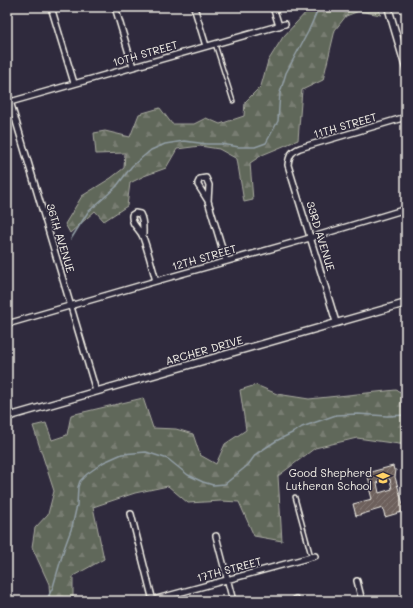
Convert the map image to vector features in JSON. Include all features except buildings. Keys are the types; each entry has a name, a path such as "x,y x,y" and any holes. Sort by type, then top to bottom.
{"street":[{"path":"51,7 74,83"},
{"path":"115,7 133,67"},
{"path":"194,7 206,46"},
{"path":"273,7 279,26"},
{"path":"388,7 406,68"},
{"name":"10TH STREET","path":"10,102 286,24"},
{"name":"36TH AVENUE","path":"7,91 96,391"},
{"name":"11TH STREET","path":"290,155 300,148 406,118"},
{"name":"33RD AVENUE","path":"290,155 288,165 336,322"},
{"path":"208,201 226,261"},
{"name":"12TH STREET","path":"7,324 311,238 406,209"},
{"path":"143,236 156,281"},
{"name":"ARCHER DRIVE","path":"9,417 406,303"},
{"path":"7,404 9,417"},
{"path":"131,514 152,601"},
{"path":"216,536 234,601"},
{"name":"17TH STREET","path":"152,601 313,556"},
{"path":"357,581 362,601"}],"lane":[{"path":"215,43 233,101"},
{"path":"295,497 313,556"}],"green space":[{"path":"308,7 378,7 381,15 359,11 346,16 335,30 323,80 302,90 298,140 262,155 250,163 253,200 244,202 237,159 219,149 200,146 177,149 166,168 130,183 127,206 104,221 95,211 70,233 65,224 82,196 124,168 125,153 96,154 94,133 105,131 130,137 139,114 160,108 172,124 194,124 206,118 220,124 244,116 245,102 261,86 268,61 283,37 308,10"},
{"path":"256,385 277,394 309,399 396,390 406,394 406,445 357,438 315,448 278,476 282,541 254,536 239,502 221,501 188,503 168,486 135,493 93,507 104,559 73,576 73,601 50,601 49,584 32,547 35,528 48,514 54,491 33,426 46,423 52,440 67,435 71,415 143,398 153,428 176,429 193,434 200,455 216,464 225,444 246,430 240,390"}],"waterway":[{"path":"71,239 88,212 116,187 132,166 151,150 165,144 184,141 239,147 255,147 266,143 278,121 280,93 286,73 308,32 319,7"},
{"path":"46,601 53,587 72,527 80,481 104,462 122,454 146,452 168,459 188,475 203,482 213,485 225,484 248,465 256,454 302,427 336,415 406,415"}],"place":[{"name":"Good Shepherd Lutheran School","path":"383,478"}]}
